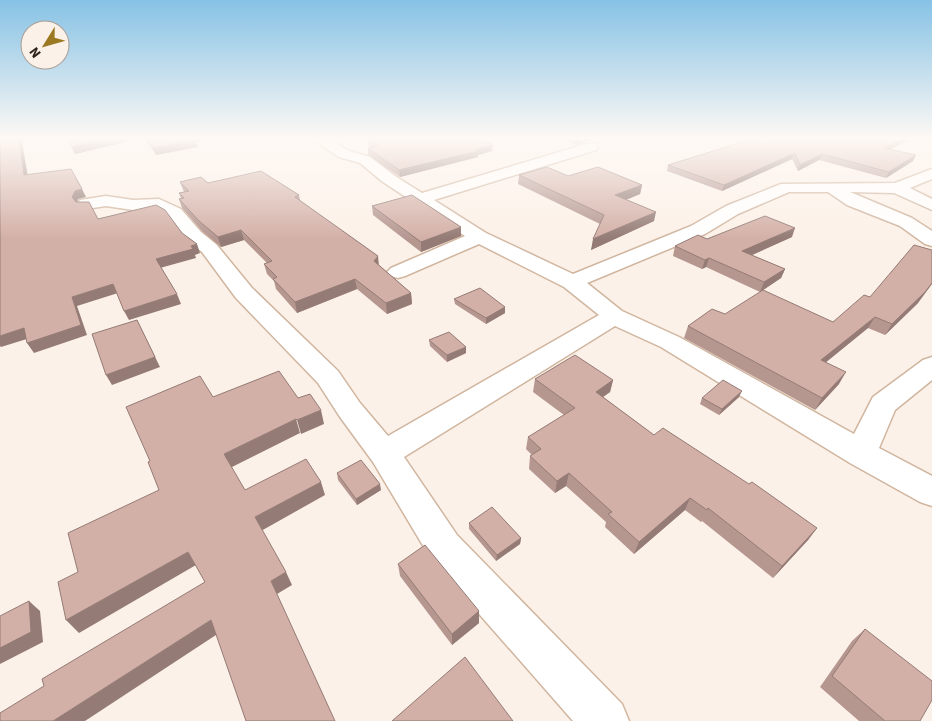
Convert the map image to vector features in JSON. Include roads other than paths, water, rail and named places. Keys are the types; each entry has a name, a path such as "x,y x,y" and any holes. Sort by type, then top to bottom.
{"street":[{"path":"378,172 479,237 572,282 614,316 670,342 861,454 932,492"},
{"path":"421,199 512,172"},
{"path":"572,282 698,230 732,210 779,190 796,186 832,189 897,188 932,174"},
{"path":"897,188 932,205"},
{"path":"832,189 853,201 906,222 932,240"},
{"path":"86,204 106,200 133,205 159,204 166,206 175,213 194,236 218,259 244,293 328,377 350,410 384,453 444,547 605,721"},
{"path":"398,272 479,237"},
{"path":"384,453 614,316"},
{"path":"861,454 883,404 932,366"}]}
